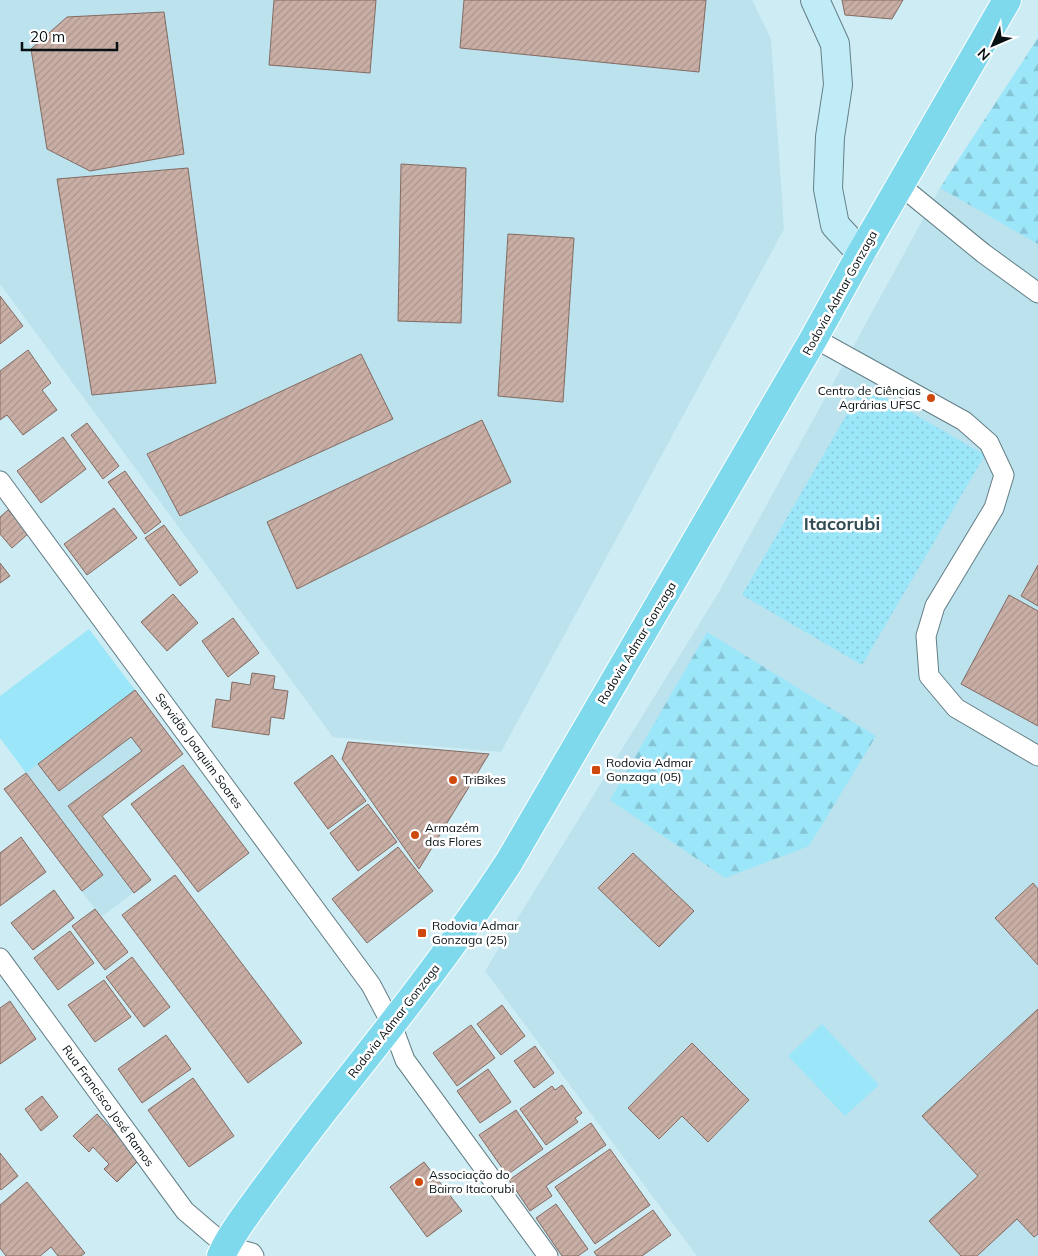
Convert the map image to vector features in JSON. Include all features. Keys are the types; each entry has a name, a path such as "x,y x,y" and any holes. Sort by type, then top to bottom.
{"main road":[{"path":"815,0 835,44 838,85 830,137 828,189 835,224 861,254"},
{"name":"Rodovia Admar Gonzaga","path":"223,1251 245,1216 314,1122 392,1025 478,909 509,862 814,338 1006,0"}],"lane":[{"path":"900,186 983,253 1038,293"},
{"path":"814,338 964,421 989,443 1004,475 994,508 936,606 926,636 929,676 956,708 1038,756"},
{"name":"Servidão Joaquim Soares","path":"0,481 371,985 392,1025 405,1060 548,1256"},
{"name":"Rua Francisco José Ramos","path":"0,958 185,1211 223,1251"},
{"path":"223,1251 252,1254 254,1256"}],"shaded area":[{"path":"0,0 752,0 771,39 784,229 501,752 333,737 0,284"},
{"path":"1038,38 1038,1256 697,1256 485,971 719,592 940,188"},
{"path":"135,690 183,754 102,815 151,880 101,917 4,789"}],"green space":[{"path":"1038,38 1038,244 940,188"},
{"path":"864,385 985,455 862,665 742,595"},
{"path":"89,629 135,690 26,773 0,738 0,696"},
{"path":"707,632 876,736 809,846 725,878 610,800"},
{"path":"822,1024 879,1085 845,1116 788,1056"}],"building":[{"path":"274,0 376,0 370,73 269,65"},
{"path":"464,0 706,0 699,72 460,48"},
{"path":"842,0 903,0 892,19 845,15"},
{"path":"164,12 184,154 90,171 47,149 31,49 67,17"},
{"path":"401,164 466,168 461,323 398,321"},
{"path":"188,168 216,383 92,395 57,179"},
{"path":"508,234 574,238 563,402 498,396"},
{"path":"0,296 23,326 0,344"},
{"path":"28,350 51,383 42,390 57,410 23,435 7,415 0,420 0,371"},
{"path":"361,354 393,419 180,516 147,454"},
{"path":"482,420 511,482 297,589 267,522"},
{"path":"87,423 119,466 103,479 71,435"},
{"path":"63,437 86,469 41,503 17,471"},
{"path":"125,471 161,522 145,534 108,482"},
{"path":"114,508 137,538 87,575 64,544"},
{"path":"8,510 29,533 12,548 0,534 0,517"},
{"path":"164,525 198,572 180,586 145,538"},
{"path":"0,563 10,576 0,583"},
{"path":"1038,565 1038,606 1021,596"},
{"path":"173,594 198,623 167,651 141,622"},
{"path":"1009,595 1038,611 1038,726 961,684"},
{"path":"233,618 259,653 228,677 202,641"},
{"path":"252,673 275,676 273,689 288,691 284,719 271,717 269,735 212,727 216,699 230,701 232,682 250,685"},
{"path":"135,690 183,754 102,816 151,880 134,893 68,806 142,751 131,737 59,791 38,764"},
{"path":"348,742 489,754 419,869 342,759"},
{"path":"332,755 366,801 328,829 294,783"},
{"path":"183,765 249,853 198,892 131,804"},
{"path":"26,773 103,875 82,891 4,789"},
{"path":"368,804 397,842 358,871 330,833"},
{"path":"21,837 46,872 0,906 0,853"},
{"path":"398,847 433,891 367,943 332,899"},
{"path":"633,853 694,911 659,947 598,888"},
{"path":"175,875 302,1043 248,1083 122,915"},
{"path":"1033,883 1038,889 1038,965 995,918"},
{"path":"54,890 74,918 33,950 11,923"},
{"path":"95,909 128,952 105,970 72,926"},
{"path":"70,931 94,963 58,990 34,958"},
{"path":"132,957 170,1007 144,1027 106,977"},
{"path":"104,980 131,1017 95,1042 68,1005"},
{"path":"10,1001 36,1039 0,1064 0,1008"},
{"path":"502,1005 525,1036 501,1055 477,1024"},
{"path":"1038,1009 1038,1234 1034,1237 1017,1219 977,1256 961,1256 929,1221 978,1176 922,1116"},
{"path":"471,1025 495,1058 457,1086 433,1053"},
{"path":"166,1035 191,1069 142,1103 118,1069"},
{"path":"692,1043 749,1100 708,1142 682,1116 659,1139 628,1108"},
{"path":"535,1046 554,1073 534,1088 514,1061"},
{"path":"488,1069 511,1102 480,1123 457,1091"},
{"path":"193,1078 234,1136 189,1167 148,1110"},
{"path":"562,1085 582,1113 575,1118 578,1122 546,1145 520,1109 552,1086 555,1090"},
{"path":"42,1096 58,1117 41,1131 25,1109"},
{"path":"516,1110 543,1149 507,1175 479,1135"},
{"path":"97,1114 140,1159 117,1182 104,1169 109,1164 93,1147 89,1152 73,1136"},
{"path":"591,1123 606,1145 546,1186 552,1196 530,1211 509,1180"},
{"path":"610,1149 650,1205 595,1244 555,1187"},
{"path":"0,1153 18,1176 1,1190 0,1188"},
{"path":"424,1162 462,1211 427,1237 390,1187"},
{"path":"27,1182 85,1253 81,1256 58,1256 51,1247 40,1256 6,1256 0,1248 0,1205"},
{"path":"556,1204 588,1249 578,1256 562,1256 536,1218"},
{"path":"653,1210 671,1235 642,1256 597,1256 594,1252"}],"place":[{"name":"Centro de Ciências Agrárias UFSC","path":"931,398"},
{"name":"Rodovia Admar Gonzaga (05)","path":"596,770"},
{"name":"TriBikes","path":"453,780"},
{"name":"Armazém das Flores","path":"415,835"},
{"name":"Rodovia Admar Gonzaga (25)","path":"422,933"},
{"name":"Associação do Bairro Itacorubi","path":"419,1182"}],"district":[{"name":"Itacorubi","path":"842,524"}]}
